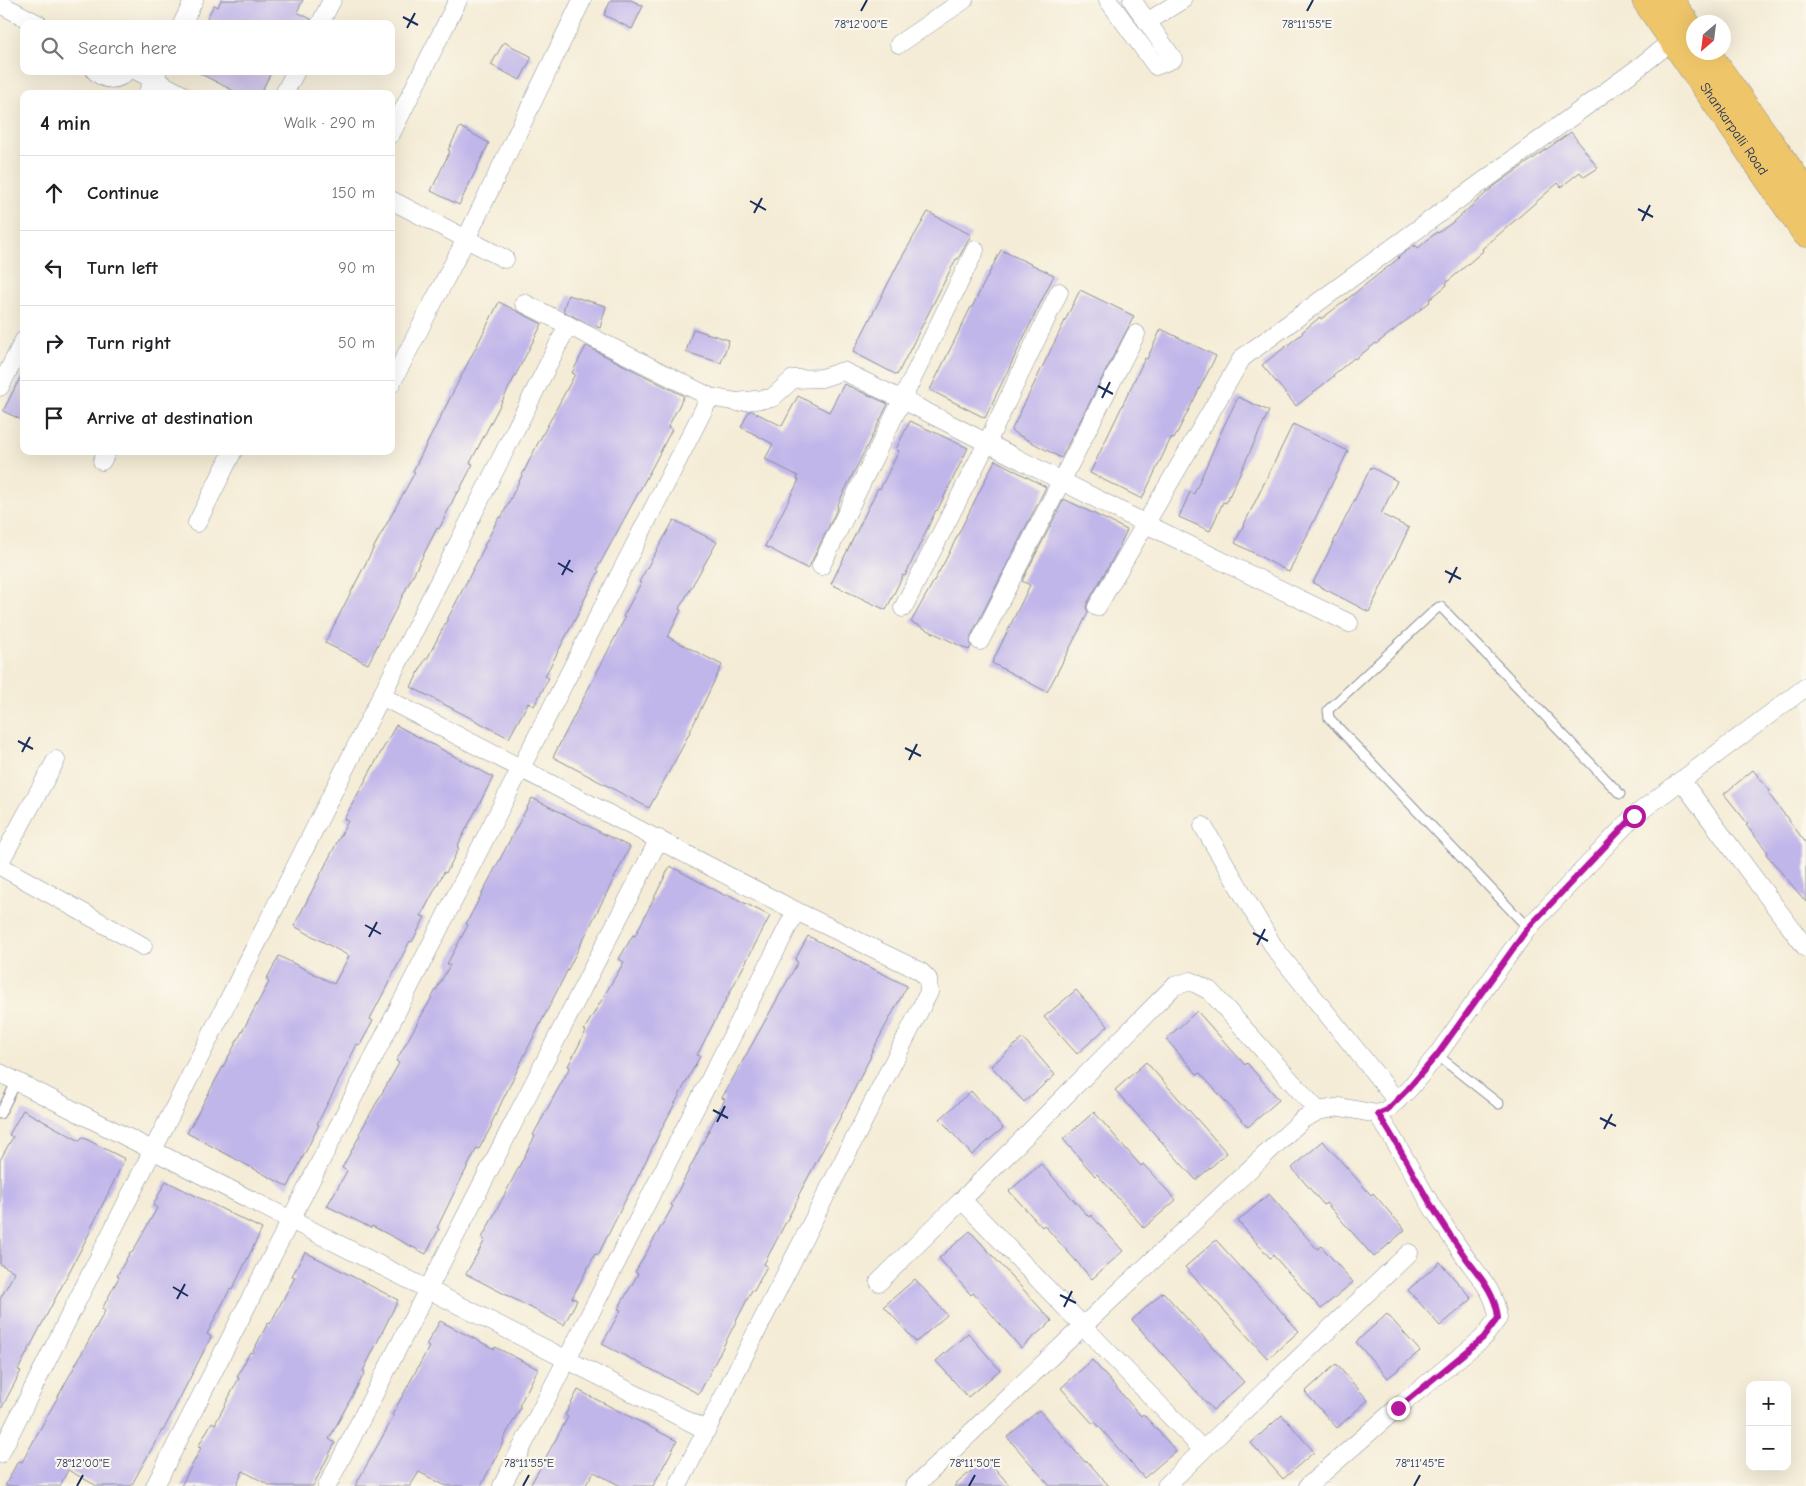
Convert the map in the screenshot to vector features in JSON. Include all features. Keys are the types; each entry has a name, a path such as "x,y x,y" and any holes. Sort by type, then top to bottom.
{"main road":[{"name":"Shankarpalli Road","path":"1646,0 1683,37"},
{"name":"Shankarpalli Road","path":"1669,0 1683,37 1806,233"},
{"name":"Shankarpalli Road","path":"1712,60 1806,194"}],"street":[{"path":"184,20 194,0"},
{"path":"322,20 332,0"},
{"path":"395,126 458,0"},
{"path":"395,376 466,239 582,0"},
{"path":"899,44 964,0"},
{"path":"1108,0 1156,66 1173,59 1132,0"},
{"path":"1147,22 1182,0"},
{"path":"0,4 30,20"},
{"path":"1097,608 1242,358 1683,37"},
{"path":"99,75 114,79 122,75"},
{"path":"286,90 294,75"},
{"path":"153,82 172,90"},
{"path":"395,202 505,259"},
{"path":"821,566 904,400 975,250"},
{"path":"903,608 987,443 1058,292"},
{"path":"524,303 710,398 736,402 772,398 793,379 822,378 842,371 904,400 1146,524 1349,623"},
{"path":"0,1454 568,325"},
{"path":"980,641 1136,334"},
{"path":"0,387 20,348"},
{"path":"155,1486 710,398"},
{"path":"197,523 231,455"},
{"path":"915,1486 1303,1119 1318,1111 1340,1107 1378,1114 1387,1110 1437,1055 1528,928 1634,816 1806,687"},
{"path":"381,696 796,911 920,971 928,979 929,992 678,1486"},
{"path":"0,862 56,760"},
{"path":"1681,780 1805,945"},
{"path":"1203,826 1275,949 1397,1101"},
{"path":"327,1486 659,839"},
{"path":"0,866 142,946"},
{"path":"502,1486 796,911"},
{"path":"879,1282 1174,986 1191,981 1210,991 1318,1111"},
{"path":"0,1073 706,1430"},
{"path":"1308,1486 1483,1338 1498,1318 1497,1306 1488,1288 1436,1213 1378,1114"},
{"path":"962,1200 1203,1450"},
{"path":"1166,1486 1409,1253"}],"lane":[{"path":"1528,928 1330,718 1328,710 1439,607 1442,607 1620,794"},
{"path":"1437,1055 1499,1104"},
{"path":"0,1114 17,1082"}],"building":[{"path":"221,0 303,0 297,12 311,19 211,20 207,18 214,5 218,7"},
{"path":"611,0 631,0 643,6 632,29 604,15"},
{"path":"504,42 532,57 520,80 491,65"},
{"path":"203,75 270,75 262,90 232,90"},
{"path":"460,127 489,143 459,205 431,191"},
{"path":"1571,132 1598,168 1584,177 1580,172 1561,187 1558,183 1482,249 1483,251 1429,300 1430,302 1376,344 1354,358 1296,406 1262,365 1320,317 1321,319 1341,304 1398,257 1415,245 1418,248 1437,232 1457,219 1493,187"},
{"path":"928,212 971,235 958,259 956,259 897,375 853,352 898,264"},
{"path":"1001,250 1054,275 985,418 930,390"},
{"path":"1080,290 1134,316 1061,458 1011,431"},
{"path":"568,295 606,306 600,328 563,311"},
{"path":"499,302 542,324 470,463 473,464 439,529 437,528 368,664 325,643 415,472 413,471"},
{"path":"693,329 729,340 721,363 686,352"},
{"path":"1161,329 1216,356 1174,439 1171,438 1142,499 1090,473 1145,358 1147,359"},
{"path":"586,346 684,396 668,427 672,429 597,569 599,571 545,676 549,678 534,706 528,703 509,738 411,687 575,374 572,373"},
{"path":"20,378 20,419 3,411"},
{"path":"844,384 888,404 808,569 765,546 799,480 797,479 798,476 765,459 773,444 741,427 749,411 782,426 798,396 829,412"},
{"path":"1238,397 1269,411 1226,503 1223,502 1210,531 1179,517 1190,492 1194,494"},
{"path":"910,421 968,448 905,576 903,575 886,610 831,584 878,488 880,489 899,451 896,450"},
{"path":"1293,424 1348,451 1289,572 1235,543"},
{"path":"995,460 1046,487 971,636 969,650 911,622 945,561"},
{"path":"1371,467 1397,481 1381,514 1409,528 1369,612 1313,583"},
{"path":"1064,499 1127,530 1088,602 1086,607 1088,613 1047,692 992,663 1030,585 1022,581"},
{"path":"674,520 717,542 679,609 681,610 668,637 722,665 683,746 649,808 553,757 625,618 623,617 641,583 639,582"},
{"path":"396,725 493,777 457,847 459,848 421,916 425,917 412,942 410,941 370,1019 373,1021 360,1045 357,1044 317,1124 319,1125 288,1187 187,1133 269,982 266,980 279,956 334,984 349,956 294,926 348,821 344,819"},
{"path":"1753,770 1806,843 1806,902 1766,854 1768,852 1724,794"},
{"path":"532,798 630,847 524,1056 492,1125 479,1149 477,1148 454,1193 426,1254 372,1226 371,1228 327,1206 347,1171 342,1168 359,1134 399,1063 396,1061 450,965 447,964 468,925 466,924"},
{"path":"670,866 726,896 727,894 770,916 697,1055 700,1056 598,1255 595,1254 572,1298 577,1300 564,1325 466,1274 485,1240 482,1238 535,1136 533,1135 570,1067 568,1066 586,1031 584,1030 624,962 619,959 633,935 635,936"},
{"path":"808,936 907,986 764,1264 767,1266 754,1291 752,1290 699,1394 602,1344 621,1310 618,1309 638,1274 635,1272 673,1206 671,1205 725,1099 722,1098 798,962 795,960"},
{"path":"1076,990 1108,1026 1077,1054 1044,1017"},
{"path":"1197,1011 1245,1065 1247,1063 1279,1100 1248,1127 1200,1073 1198,1075 1166,1039"},
{"path":"1023,1038 1055,1075 1024,1102 991,1066"},
{"path":"1146,1062 1227,1153 1196,1180 1115,1090"},
{"path":"971,1091 1003,1128 972,1155 940,1119"},
{"path":"23,1110 80,1141 82,1137 125,1159 91,1230 18,1370 21,1371 0,1411 0,1299 15,1272 0,1264 0,1160 13,1137 9,1135"},
{"path":"1094,1112 1141,1166 1143,1164 1176,1200 1144,1228 1097,1174 1095,1176 1063,1139"},
{"path":"1323,1141 1371,1195 1373,1193 1405,1230 1374,1257 1326,1203 1324,1205 1292,1168"},
{"path":"1041,1164 1123,1251 1092,1279 1044,1225 1042,1227 1009,1191"},
{"path":"166,1181 262,1229 232,1290 230,1289 207,1334 211,1337 163,1431 131,1486 97,1486 68,1470 60,1486 5,1486 18,1461 22,1462 105,1311 102,1309 119,1277 117,1276 157,1208 153,1205"},
{"path":"1269,1194 1317,1249 1321,1246 1353,1282 1321,1309 1273,1255 1270,1258 1238,1221"},
{"path":"970,1231 1052,1321 1021,1348 973,1293 971,1295 939,1258"},
{"path":"1216,1240 1299,1331 1268,1359 1185,1267"},
{"path":"305,1252 398,1300 363,1371 365,1372 329,1439 335,1443 313,1486 271,1486 243,1471 236,1486 181,1486 201,1448 198,1447 212,1422 215,1424 250,1352 252,1353 268,1323 270,1324 295,1277 292,1276"},
{"path":"1440,1262 1472,1299 1440,1326 1408,1290"},
{"path":"915,1279 947,1315 916,1342 884,1306"},
{"path":"1163,1292 1244,1382 1213,1410 1132,1320"},
{"path":"1387,1314 1420,1351 1388,1378 1356,1342"},
{"path":"440,1321 538,1369 481,1486 446,1486 419,1472 410,1486 355,1486 394,1416 392,1415 429,1347 426,1345"},
{"path":"968,1333 1000,1370 968,1397 936,1361"},
{"path":"1092,1360 1141,1416 1143,1414 1176,1451 1144,1478 1095,1422 1093,1424 1061,1388"},
{"path":"1336,1364 1368,1400 1337,1428 1305,1392"},
{"path":"578,1390 677,1441 653,1486 621,1486 594,1472 585,1486 530,1486 568,1417 565,1415"},
{"path":"1039,1410 1109,1486 1050,1486 1007,1437"},
{"path":"1282,1415 1314,1452 1283,1479 1251,1443"},
{"path":"986,1458 1010,1486 954,1486"}],"route":[{"path":"1398,1408 1483,1338 1498,1318 1497,1306 1488,1288 1436,1213 1378,1114 1387,1110 1402,1096 1437,1055 1528,928 1634,816"}]}
